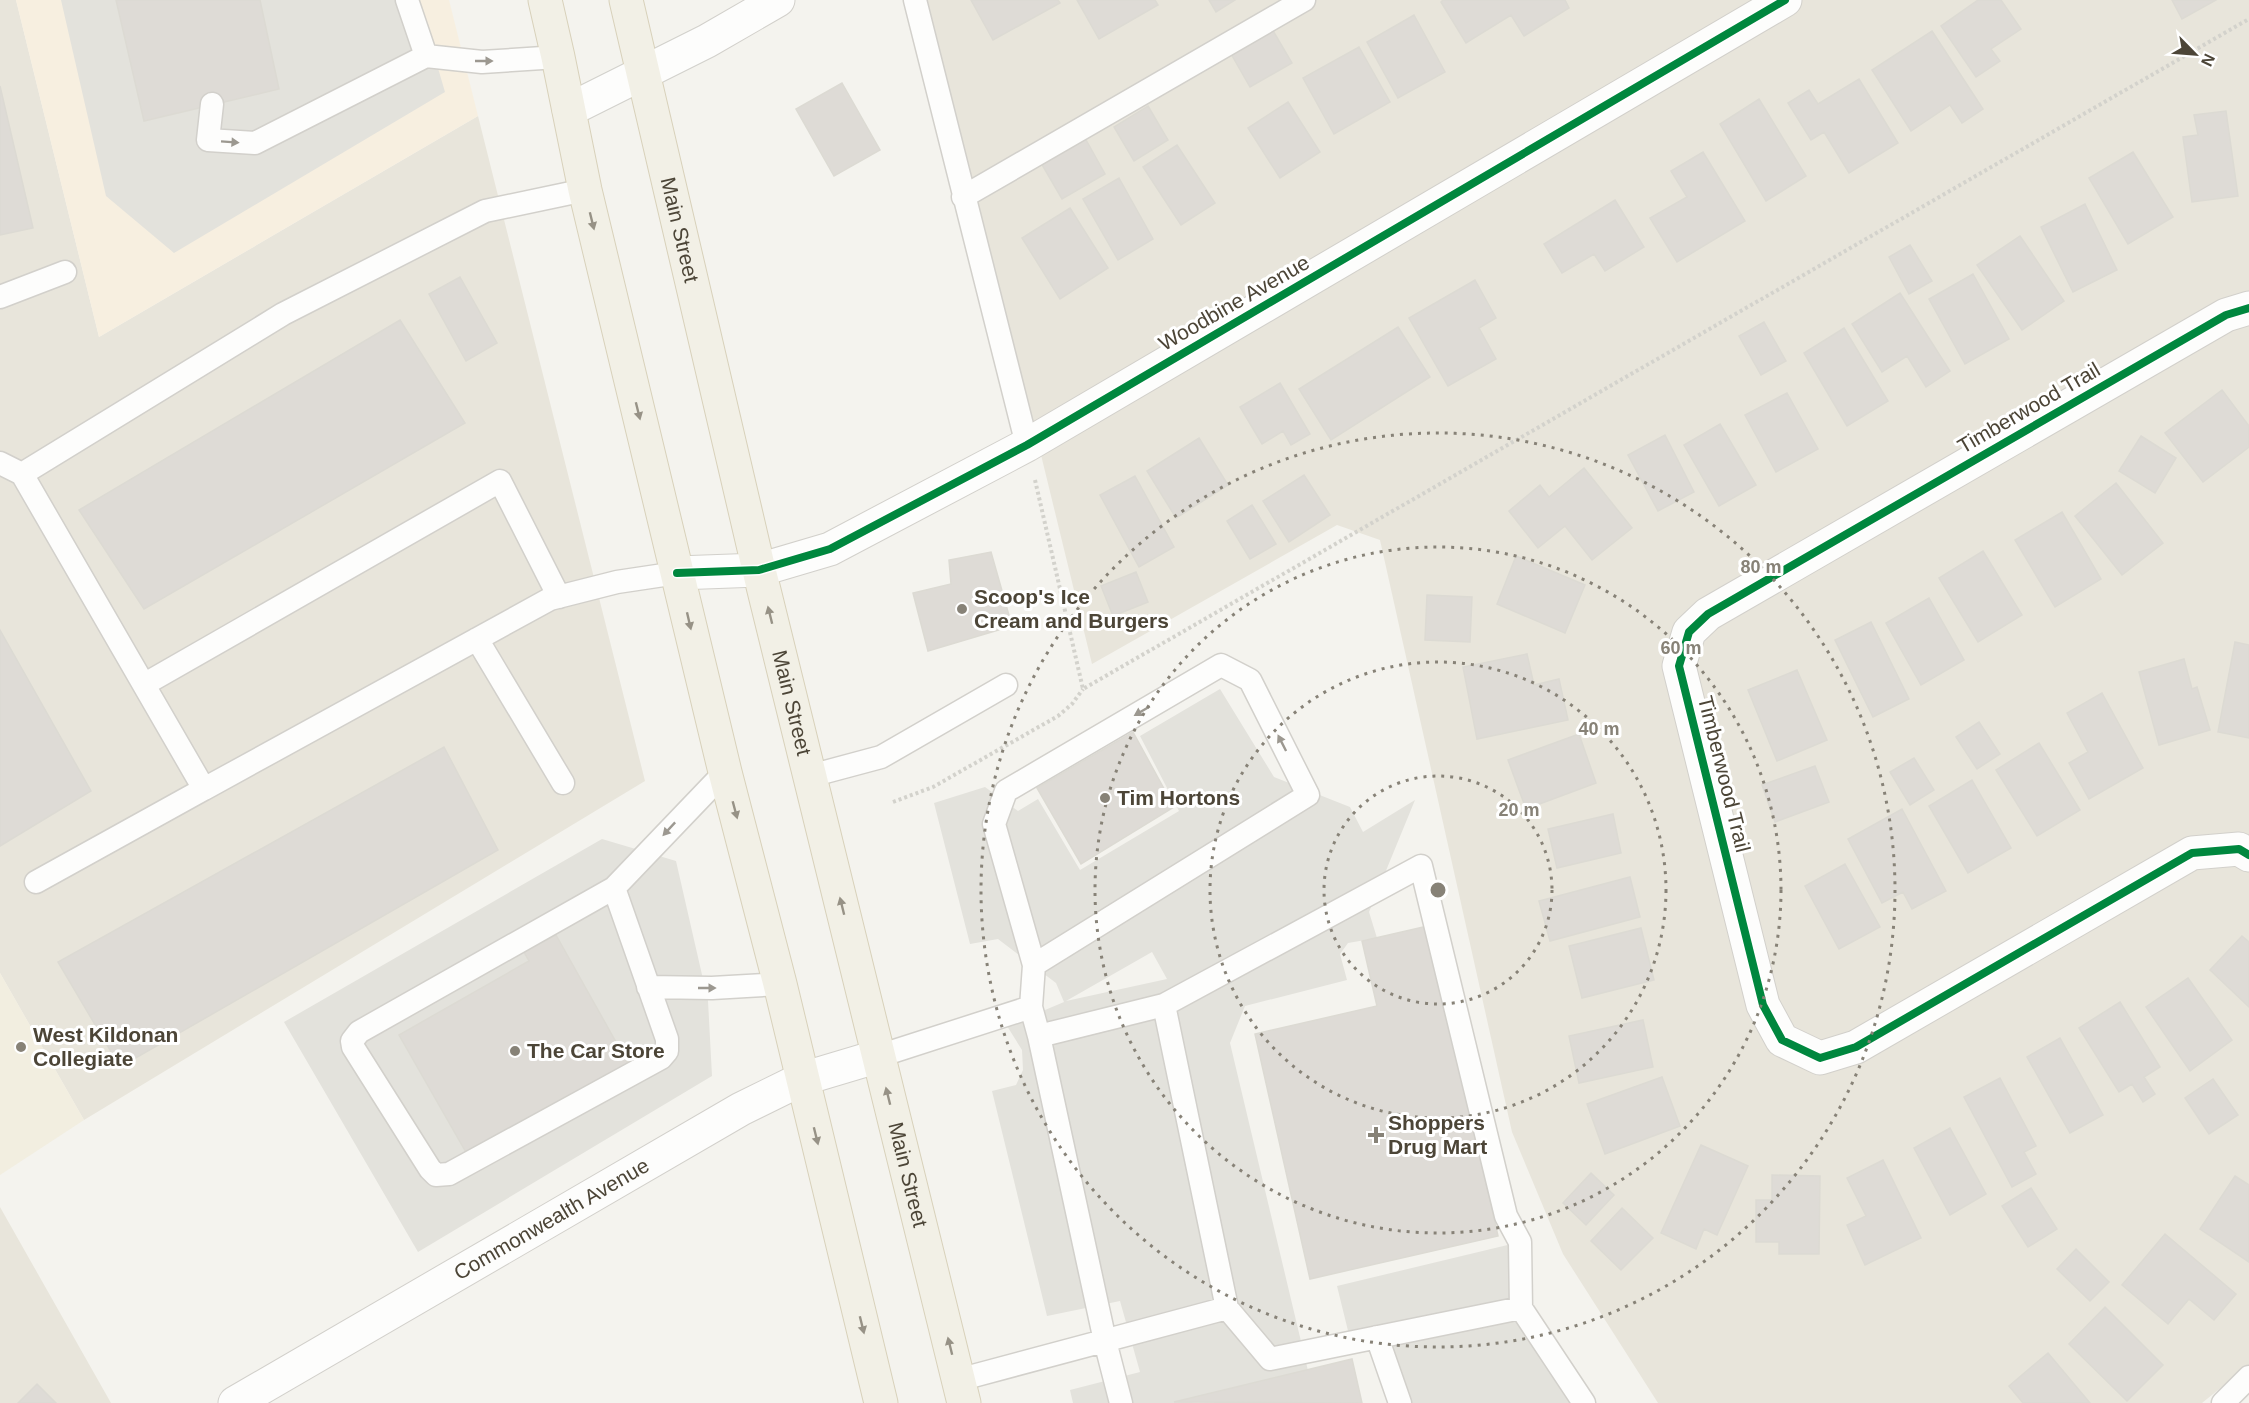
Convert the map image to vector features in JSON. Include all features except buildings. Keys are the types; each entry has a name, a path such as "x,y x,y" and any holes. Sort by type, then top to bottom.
{"main road":[{"path":"545,0 585,190 724,772 780,984 882,1403"},
{"name":"Main Street","path":"626,0 759,570 961,1391"}],"street":[{"name":"Woodbine Avenue","path":"677,573 759,570 830,549 1027,446 1785,0"},
{"path":"569,110 707,41 774,1"},
{"name":"Timberwood Trail","path":"2249,308 2226,315 1708,614 1689,632 1679,666 1763,1005 1782,1040 1820,1058 1856,1047 2192,853 2238,849 2249,855"},
{"name":"Commonwealth Avenue","path":"235,1403 741,1109 802,1079 879,1056"}],"lane":[{"path":"407,0 426,56"},
{"path":"915,0 1027,446"},
{"path":"963,197 1304,0"},
{"path":"212,104 208,140 255,143 426,56 482,62 558,57"},
{"path":"22,474 283,314 485,211 585,190"},
{"path":"0,297 65,272"},
{"path":"0,463 22,474 204,789"},
{"path":"145,684 500,482 560,597"},
{"path":"36,882 550,599 617,582 677,573"},
{"path":"477,639 563,783"},
{"path":"1034,964 1308,795 1250,680 1221,664 1006,791 994,824 1034,964 1031,1007 1105,1341 1121,1403"},
{"path":"810,776 881,757 1006,685"},
{"path":"614,888 668,1046 667,1052 661,1058 449,1174 436,1175 352,1047 352,1041 358,1032 614,888 724,772"},
{"path":"1039,1036 1164,1005 1421,866 1506,1216 1520,1242 1521,1308 1584,1403"},
{"path":"648,987 712,988 780,984"},
{"path":"1164,1005 1227,1308 1270,1359 1521,1308"},
{"path":"879,1056 1031,1007"},
{"path":"961,1391 1105,1341 1227,1308"},
{"path":"1377,1337 1400,1403"},
{"path":"2223,1403 2249,1377"}],"path":[{"path":"893,802 933,787 1058,716 1072,704 1083,689 2249,20"},
{"path":"1027,446 1083,689"}],"shaded area":[{"path":"0,0 16,0 99,337 478,116 645,781 84,1120 0,973"},
{"path":"16,0 449,0 478,116 99,337"},
{"path":"61,0 116,0 145,121 279,89 260,0 418,0 445,92 174,253 106,196"},
{"path":"919,0 2249,0 2249,1365 2202,1403 1658,1403 1563,1254 1512,1132 1380,540 1337,525 1092,664 1023,381"},
{"path":"1220,689 1274,777 1350,807 1363,832 1415,800 1369,912 1377,938 1348,943 1340,954 1347,980 1245,1006 1230,1043 1309,1375 1191,1403 1073,1403 1070,1390 1140,1372 1120,1301 1047,1316 992,1091 1016,1085 1023,1070 1022,1050 1007,1026 1064,1002 1056,983 998,939 970,944 934,803 985,787 1018,811 1038,799 1080,870 1179,811 1140,736","holes":["1152,952 1167,979 1066,1001"]},
{"path":"602,839 676,861 708,1001 712,1076 418,1252 284,1022"},
{"name":"West Kildonan Collegiate","path":"0,973 84,1120 0,1175"},
{"path":"0,1207 111,1403 0,1403"},
{"path":"1520,1242 1521,1308 1584,1403 1400,1403 1377,1338 1351,1343 1337,1286"}],"cycle path":[{"path":"677,573 759,570 830,549 1027,445 1785,0"},
{"path":"2249,308 2226,315 1708,614 1689,632 1679,666 1763,1005 1782,1040 1820,1058 1856,1047 2192,853 2239,849 2249,855"}],"place":[{"name":"Scoop's Ice Cream and Burgers","path":"962,609"},
{"name":"Tim Hortons","path":"1105,798"},
{"name":"West Kildonan Collegiate","path":"21,1047"},
{"name":"The Car Store","path":"515,1051"},
{"name":"Shoppers Drug Mart","path":"1376,1135"}]}
